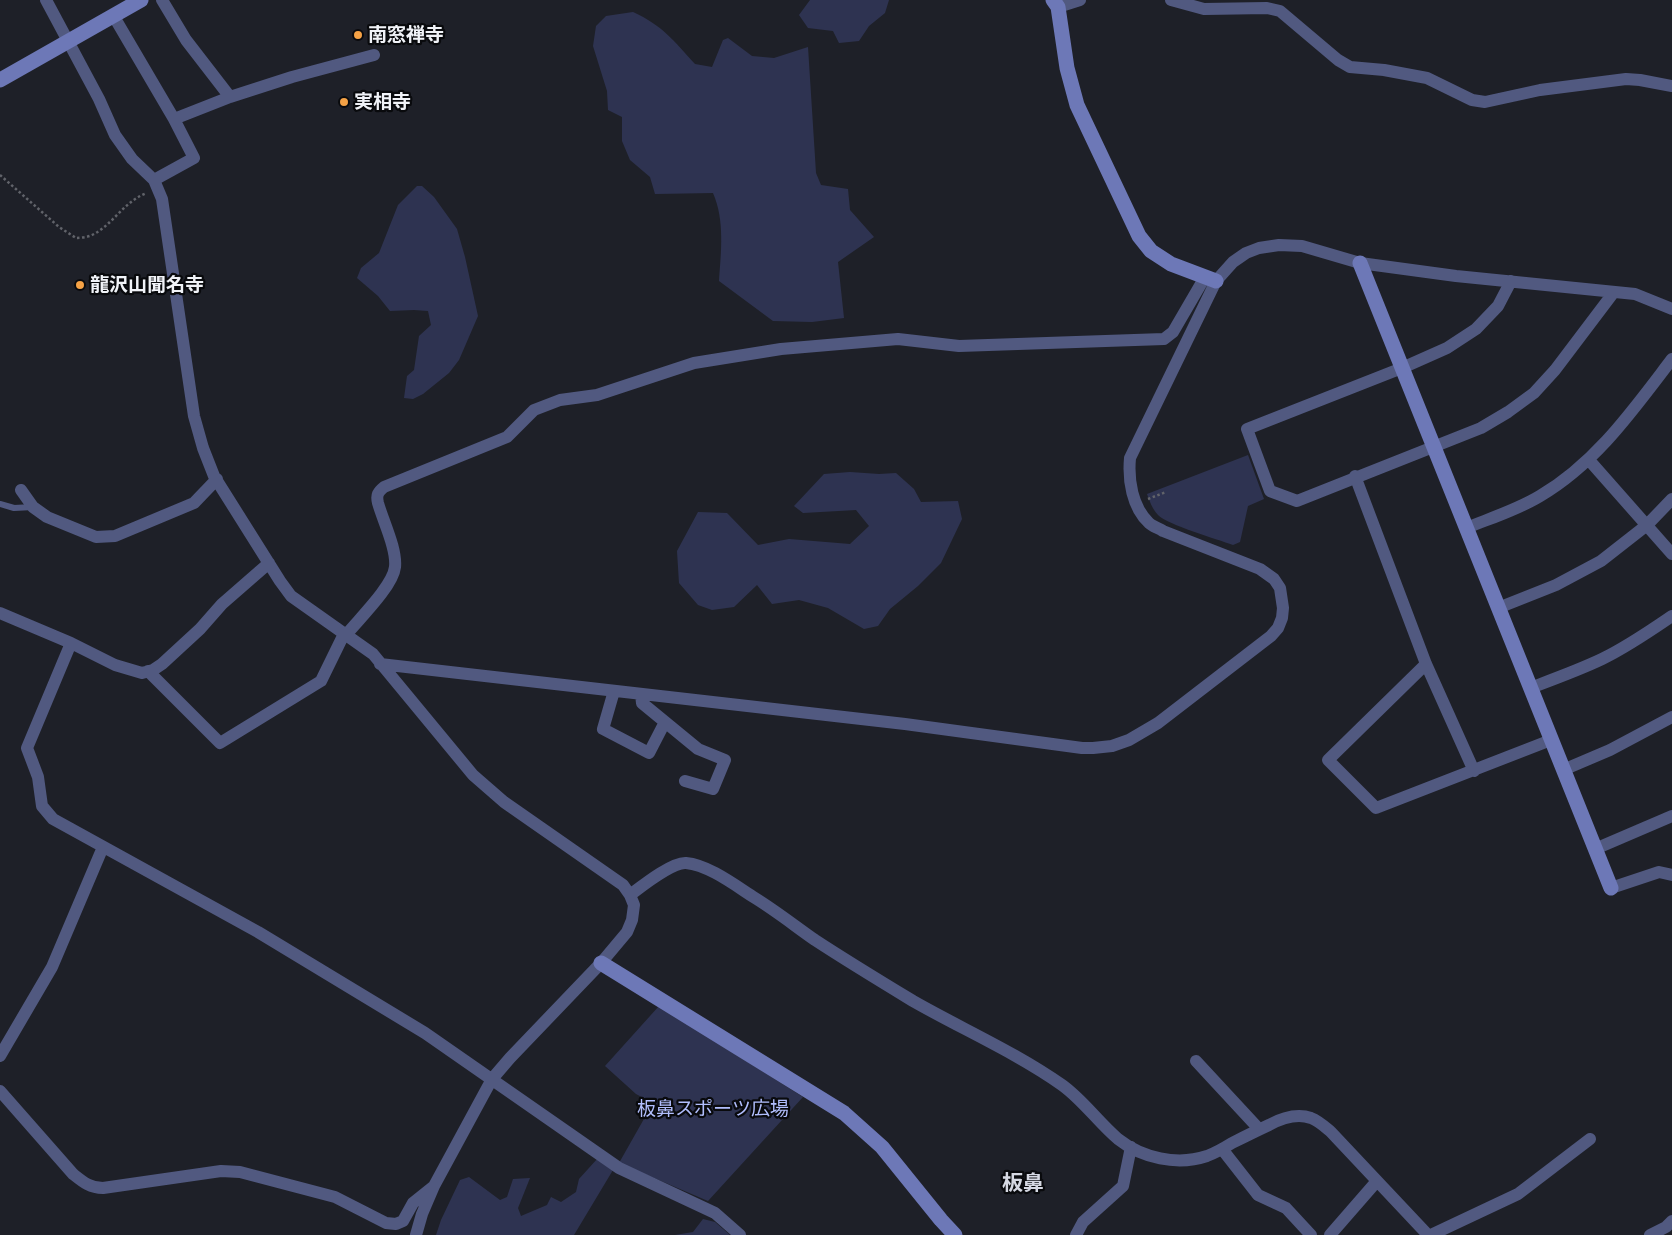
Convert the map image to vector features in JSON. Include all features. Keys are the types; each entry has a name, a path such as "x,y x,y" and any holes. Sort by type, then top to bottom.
{"street":[{"path":"46,0 99,99 115,136 132,159 156,185 162,199 194,416 203,448 217,480 269,563 291,596 373,654 483,785 504,802 623,885 634,905 632,920 627,932 601,963 492,1079 434,1186 422,1214 416,1235"},
{"path":"0,80 142,0"},
{"path":"162,0 186,40 230,97"},
{"path":"1080,0 1055,4 1077,105 1139,236 1152,251 1171,264 1211,279"},
{"path":"1172,0 1204,9 1267,8 1280,11 1338,60 1350,67 1384,70 1428,78 1472,100 1486,102 1540,90 1626,80 1640,80 1672,86"},
{"path":"113,15 174,119 194,158 156,185"},
{"path":"174,119 230,97 292,77 374,55"},
{"path":"148,671 220,743 321,681 345,635 386,587 395,567 393,551 377,497 384,487 506,437 534,410 560,400 597,395 694,363 781,349 898,338 959,346 1164,338 1173,332 1211,279 1246,253 1259,248 1279,245 1302,246 1360,263 1635,294 1672,309"},
{"path":"1360,263 1610,888 1659,872 1672,875"},
{"path":"380,664 904,724 1082,748 1112,746 1128,740 1158,723 1272,636 1282,618 1283,608 1280,588 1274,579 1260,569 1163,531 1149,523 1137,503 1131,487 1129,473 1130,458 1211,279"},
{"path":"1511,281 1498,306 1476,329 1447,348 1402,368 1247,429 1270,491 1297,501 1355,476 1481,428 1508,412 1534,393 1555,370 1614,292"},
{"path":"1466,528 1509,512 1539,497 1589,460 1614,434 1672,359"},
{"path":"1589,460 1672,554"},
{"path":"1355,476 1426,664 1474,771"},
{"path":"20,490 33,507 48,517 96,537 115,536 194,503 217,480"},
{"path":"1498,608 1556,585 1601,561 1647,525 1672,499"},
{"path":"0,613 71,643 114,665 142,673 153,670 162,664 200,629 222,604 269,563"},
{"path":"1530,688 1576,671 1604,658 1672,616"},
{"path":"71,643 27,748 38,777 42,806 53,819 266,937 425,1033 619,1168 714,1213 740,1235"},
{"path":"1426,664 1328,760 1376,808 1551,740"},
{"path":"614,691 603,729 649,753 665,722"},
{"path":"641,694 642,703 698,749 726,760 713,789 685,781"},
{"path":"1563,770 1610,750 1672,717"},
{"path":"1595,850 1672,816"},
{"path":"0,1056 52,967 103,847"},
{"path":"630,895 672,867 684,863 700,866 766,905 877,980 1036,1068 1064,1087 1119,1139 1138,1151 1160,1159 1178,1161 1208,1156 1286,1117 1310,1118 1332,1132 1430,1235 1518,1194 1590,1139"},
{"path":"601,963 844,1113 882,1147 955,1235"},
{"path":"1196,1061 1260,1129"},
{"path":"0,1092 73,1174 93,1188 221,1171 240,1172 335,1197 386,1223 396,1224 403,1221 413,1203 434,1186"},
{"path":"1076,1235 1083,1222 1123,1186 1131,1147"},
{"path":"1222,1149 1258,1195 1286,1208 1311,1235"},
{"path":"1330,1235 1377,1181"},
{"path":"1650,1235 1666,1227 1672,1221"}],"lane":[{"path":"0,504 14,508 33,507"}],"path":[{"path":"0,176 59,227 76,238 92,236 128,204 156,185"},
{"path":"1137,503 1166,492"}],"green space":[{"path":"810,0 889,0 885,13 869,26 859,41 839,43 833,31 808,28 799,15"},
{"path":"633,12 660,28 695,64 712,67 723,40 728,38 752,56 774,58 808,47 816,173 821,185 848,189 850,210 874,237 838,262 844,318 812,322 773,321 719,281 721,225 713,193 655,194 650,177 630,160 622,141 622,117 608,110 607,91 593,46 596,26 606,16"},
{"path":"417,186 422,186 434,197 457,229 478,316 459,360 449,373 423,394 413,399 404,398 407,376 414,370 419,336 431,325 428,311 390,311 378,296 357,278 361,268 379,253 398,205"},
{"path":"1248,455 1264,499 1248,506 1240,542 1233,545 1182,527 1163,519 1153,507 1147,494"},
{"path":"850,472 896,473 914,489 921,502 958,501 962,519 941,563 918,586 890,609 878,626 864,629 828,608 799,600 772,604 757,585 734,607 712,610 698,605 679,583 677,551 698,512 727,513 758,545 789,539 850,544 869,526 856,510 803,513 794,506 824,474"},
{"name":"板鼻スポーツ広場","path":"659,1006 803,1097 708,1201 619,1163 653,1103 636,1094 605,1066"},
{"path":"598,1158 613,1170 574,1235 436,1235 460,1180 469,1177 500,1200 507,1197 513,1179 530,1178 518,1208 521,1216 547,1205 551,1197 561,1202 576,1192 579,1179"},
{"path":"703,1219 715,1222 730,1235 675,1235 693,1232"}],"place":[{"name":"南窓禅寺","path":"358,35"},
{"name":"実相寺","path":"344,102"},
{"name":"龍沢山聞名寺","path":"80,285"}],"district":[{"name":"板鼻","path":"1023,1184"}]}
